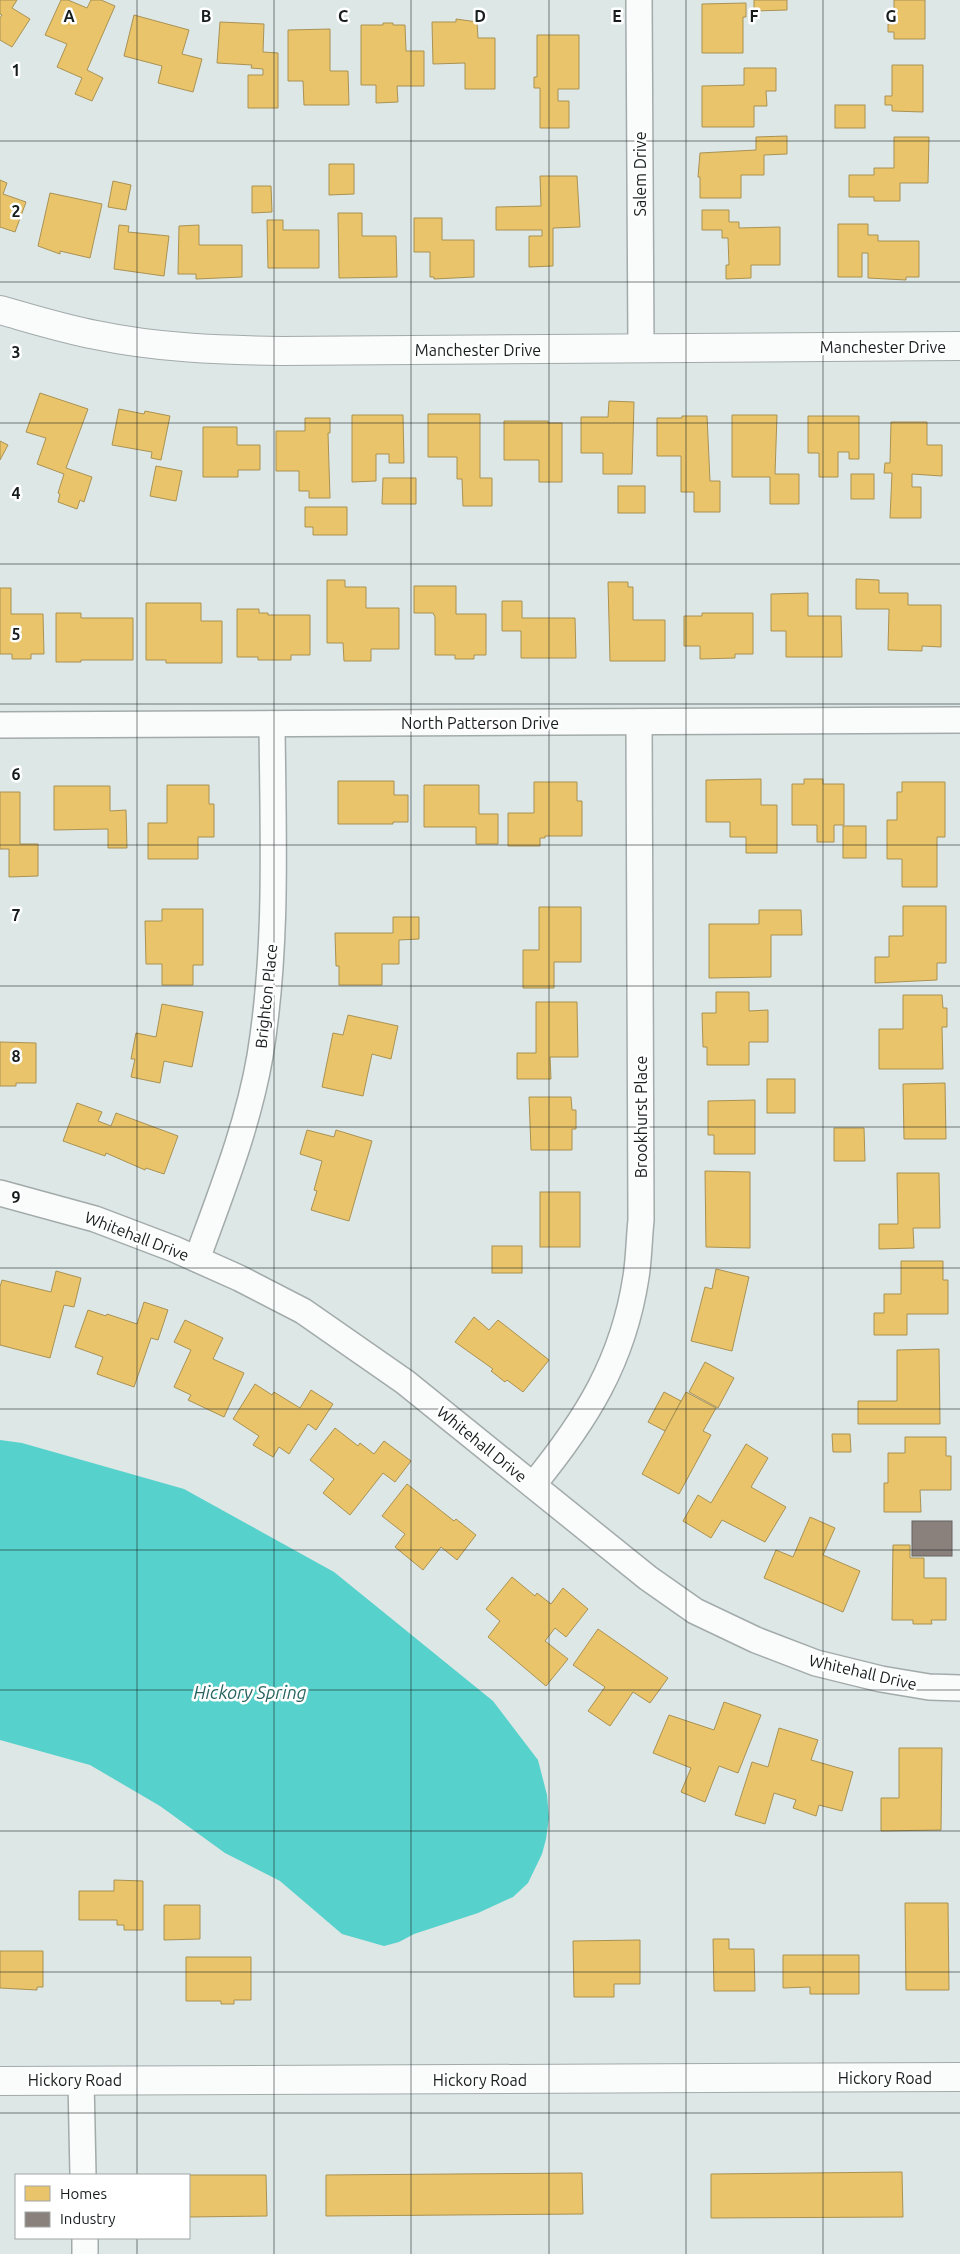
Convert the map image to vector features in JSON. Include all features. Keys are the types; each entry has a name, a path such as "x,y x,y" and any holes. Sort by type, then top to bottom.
{"street":[{"name":"Salem Drive","path":"639,0 641,349"},
{"name":"Manchester Drive","path":"0,310 96,336 220,350 960,346"},
{"name":"North Patterson Drive","path":"0,725 960,720"},
{"name":"Brookhurst Place","path":"533,1485 566,1444 594,1402 612,1363 628,1314 636,1277 641,1220 639,722"},
{"name":"Brighton Place","path":"197,1258 242,1129 259,1058 270,978 273,913 272,724"},
{"name":"Whitehall Drive","path":"0,1193 95,1219 197,1258 303,1312 405,1382 648,1578 695,1611 747,1636 816,1663 863,1675 929,1686 960,1688"},
{"name":"Hickory Road","path":"0,2081 960,2077"},
{"path":"81,2080 83,2174"},
{"path":"85,2239 85,2254"}],"water":[{"name":"Hickory Spring","path":"0,1440 22,1443 184,1489 334,1572 493,1701 538,1760 547,1795 549,1818 546,1839 542,1854 528,1883 513,1897 478,1913 384,1946 342,1934 280,1881 225,1853 160,1806 90,1765 0,1740"}],"building: Homes":[{"path":"0,0 17,0 12,8 30,19 12,47 0,40 0,18 2,15 0,14"},
{"path":"61,0 68,0 87,8 91,0 101,0 115,6 87,70 103,78 92,101 75,94 82,78 57,67 67,44 45,35"},
{"path":"754,0 787,0 787,10 754,11"},
{"path":"894,0 925,0 925,39 894,39 894,32 888,32 888,24 894,24"},
{"path":"746,3 746,17 743,17 743,53 702,53 702,4"},
{"path":"134,15 189,30 182,54 202,59 193,92 158,83 162,66 124,56"},
{"path":"456,19 477,22 478,38 495,38 495,89 465,89 465,63 433,64 432,22 456,22"},
{"path":"220,22 264,24 263,52 278,53 278,108 248,108 248,75 263,75 263,69 251,68 252,65 217,63"},
{"path":"383,23 405,25 406,51 424,51 424,86 397,86 398,102 376,103 376,85 361,85 361,25 383,25"},
{"path":"330,29 330,71 348,71 349,105 304,105 303,81 288,81 288,30"},
{"path":"537,35 579,35 579,89 558,89 558,101 569,101 569,128 540,128 540,88 534,88 534,77 537,77"},
{"path":"892,65 923,65 923,112 892,111 892,105 885,105 885,96 892,96"},
{"path":"744,68 776,68 776,91 766,91 767,106 754,106 754,127 702,127 702,86 744,85"},
{"path":"835,105 865,105 865,128 835,128"},
{"path":"787,136 787,154 764,155 764,175 741,175 741,198 700,198 700,177 698,177 700,153 756,150 756,137"},
{"path":"894,137 929,137 928,183 900,183 900,201 874,201 874,197 849,197 849,175 874,175 874,168 894,168"},
{"path":"329,164 354,164 354,194 329,195"},
{"path":"540,176 577,176 580,227 553,228 553,266 529,267 529,236 542,236 542,230 496,230 496,207 541,206"},
{"path":"0,180 7,183 3,194 26,202 15,232 0,227"},
{"path":"113,181 131,185 126,210 108,207"},
{"path":"252,186 271,186 272,212 252,213"},
{"path":"50,193 102,204 90,258 60,251 60,254 38,246"},
{"path":"702,210 729,210 729,222 739,222 739,228 780,227 780,265 751,265 751,278 726,279 726,265 729,265 728,238 722,238 722,230 702,230"},
{"path":"338,213 362,213 362,236 396,236 397,277 339,278"},
{"path":"414,218 442,218 442,240 474,240 474,277 434,279 434,277 430,277 430,252 414,252"},
{"path":"267,220 283,220 283,230 319,230 319,268 268,268"},
{"path":"838,224 868,224 868,235 878,235 878,241 919,241 919,277 906,277 906,280 868,278 868,253 862,253 862,277 838,277"},
{"path":"119,225 129,226 128,232 169,236 164,276 114,269"},
{"path":"199,225 199,245 242,245 242,277 196,279 196,274 178,274 179,226"},
{"path":"40,393 88,409 66,468 92,477 84,502 80,500 77,509 58,502 60,494 58,493 64,474 37,464 46,438 26,432"},
{"path":"609,401 634,402 632,474 603,474 603,453 581,453 581,417 608,417"},
{"path":"119,409 144,414 145,411 170,416 161,460 151,458 152,452 112,445"},
{"path":"428,414 480,414 480,478 492,478 492,506 463,506 462,479 457,479 457,457 428,457"},
{"path":"352,415 403,415 404,463 389,463 389,454 376,454 376,481 352,482"},
{"path":"732,415 777,415 775,474 799,474 799,504 770,504 770,477 732,477"},
{"path":"682,416 707,416 710,481 720,481 720,512 694,512 694,492 681,492 681,456 657,456 657,418 682,418"},
{"path":"808,416 859,416 859,459 849,459 849,452 838,452 838,477 819,477 819,453 808,453"},
{"path":"305,418 330,418 330,433 328,433 330,498 309,498 309,491 299,491 299,471 276,471 276,431 305,431"},
{"path":"504,421 548,421 548,423 562,423 562,482 539,482 539,460 504,460"},
{"path":"891,422 927,422 927,445 942,445 942,476 912,474 912,487 921,487 921,518 890,518 892,473 884,473 885,463 890,463"},
{"path":"203,427 237,427 237,445 260,445 260,470 238,470 238,477 203,477"},
{"path":"0,441 8,445 0,460"},
{"path":"156,466 182,471 176,501 150,496"},
{"path":"851,474 874,474 874,499 851,499"},
{"path":"383,478 416,478 416,504 382,504"},
{"path":"618,486 645,486 645,513 618,513"},
{"path":"305,507 347,507 347,535 313,535 313,527 305,527"},
{"path":"856,579 879,580 879,593 908,593 908,605 941,605 941,647 922,646 922,651 888,650 889,609 856,609"},
{"path":"327,580 345,580 345,587 366,587 366,608 399,608 399,649 371,649 371,661 344,661 343,643 327,643"},
{"path":"608,582 628,582 628,587 633,587 633,620 665,620 665,661 610,661"},
{"path":"414,586 456,586 456,614 486,614 486,655 474,655 474,659 455,659 455,655 435,655 435,617 433,613 414,613"},
{"path":"0,588 11,588 11,614 43,614 44,654 31,654 31,659 12,659 12,654 0,654"},
{"path":"808,593 808,616 841,616 842,657 786,657 786,631 771,631 771,594"},
{"path":"502,601 522,601 522,618 575,618 576,658 521,658 521,631 502,631"},
{"path":"146,603 201,603 201,621 222,621 222,663 166,663 166,660 146,660"},
{"path":"237,609 259,609 259,613 268,613 268,615 310,615 310,655 291,655 291,660 258,660 258,657 237,657"},
{"path":"56,613 81,613 81,618 133,618 133,660 56,662"},
{"path":"702,613 753,613 753,654 735,654 735,658 700,659 700,646 684,646 684,616 702,616"},
{"path":"761,779 761,805 777,805 777,853 746,853 746,837 730,837 730,822 706,822 706,780"},
{"path":"804,779 823,779 823,784 844,784 844,825 834,825 834,842 817,842 817,825 792,825 792,784 804,784"},
{"path":"338,781 394,781 394,795 408,795 408,822 393,822 393,824 338,824"},
{"path":"534,782 577,782 577,801 582,801 582,836 545,836 545,838 540,838 540,846 508,846 508,813 534,813"},
{"path":"902,782 945,782 945,837 937,837 937,887 902,887 902,859 887,859 887,820 897,820 897,792 902,792"},
{"path":"167,785 209,785 209,804 214,804 214,837 198,837 198,859 148,859 148,823 167,823"},
{"path":"424,785 479,785 479,814 498,814 498,844 476,844 476,827 424,827"},
{"path":"54,786 110,786 110,811 126,810 127,848 108,848 108,829 54,830"},
{"path":"0,792 20,792 20,844 38,844 38,876 9,877 9,849 0,849"},
{"path":"843,826 866,826 866,858 843,858"},
{"path":"903,906 946,906 946,963 937,963 937,980 875,983 875,957 889,957 889,936 903,936"},
{"path":"539,907 581,907 581,962 554,962 554,988 523,988 523,950 539,950"},
{"path":"162,909 203,909 203,965 193,965 193,985 162,985 162,964 146,964 145,921 162,921"},
{"path":"759,910 801,910 802,935 771,935 771,977 709,978 709,924 759,924"},
{"path":"393,917 419,917 419,939 399,940 399,964 382,964 382,985 339,985 339,966 336,966 335,933 393,933"},
{"path":"716,992 749,992 749,1011 768,1010 768,1042 749,1042 749,1065 707,1065 707,1047 703,1047 702,1013 716,1013"},
{"path":"903,995 942,995 943,1008 947,1008 947,1027 942,1027 943,1069 879,1069 879,1029 903,1029"},
{"path":"536,1002 577,1002 578,1057 550,1057 551,1079 517,1079 517,1053 536,1053"},
{"path":"162,1004 203,1012 192,1067 164,1061 160,1083 131,1077 135,1059 131,1059 136,1033 156,1037"},
{"path":"348,1015 398,1026 391,1059 372,1054 363,1096 322,1087 333,1033 343,1035"},
{"path":"0,1042 36,1043 36,1083 16,1083 16,1086 0,1086"},
{"path":"767,1079 795,1079 795,1113 767,1113"},
{"path":"945,1083 946,1139 904,1139 903,1084"},
{"path":"529,1097 571,1097 572,1110 576,1110 576,1129 572,1129 572,1150 531,1150"},
{"path":"755,1100 755,1154 714,1154 714,1135 708,1135 708,1101"},
{"path":"77,1103 102,1112 98,1121 111,1126 116,1113 178,1136 164,1174 146,1168 145,1170 106,1153 105,1156 63,1141"},
{"path":"834,1128 864,1128 865,1161 834,1161"},
{"path":"307,1130 334,1137 336,1130 372,1141 349,1221 311,1210 317,1191 314,1190 322,1161 300,1154"},
{"path":"705,1171 750,1172 750,1248 706,1247"},
{"path":"897,1173 939,1173 940,1228 913,1228 914,1248 879,1249 879,1224 898,1224"},
{"path":"540,1192 580,1192 580,1247 540,1247"},
{"path":"492,1246 522,1246 522,1273 492,1273"},
{"path":"901,1261 943,1261 943,1280 948,1280 948,1314 907,1314 907,1335 874,1335 874,1313 884,1313 884,1294 901,1294"},
{"path":"716,1269 749,1277 732,1351 691,1341 705,1287 712,1289"},
{"path":"56,1271 81,1278 74,1307 64,1305 50,1358 0,1345 0,1287 2,1280 51,1292"},
{"path":"144,1302 168,1310 158,1340 151,1338 134,1387 97,1374 103,1357 75,1347 88,1310 137,1324"},
{"path":"474,1317 489,1330 498,1320 549,1360 523,1392 507,1380 505,1382 491,1371 493,1369 455,1342"},
{"path":"185,1320 223,1338 213,1359 244,1373 224,1417 188,1400 191,1395 174,1387 191,1350 174,1342"},
{"path":"939,1349 940,1424 858,1424 858,1401 897,1401 897,1350"},
{"path":"705,1362 734,1378 718,1408 689,1392"},
{"path":"255,1384 272,1395 274,1392 300,1408 311,1390 333,1404 316,1430 308,1424 289,1454 279,1447 273,1457 253,1445 259,1436 233,1419"},
{"path":"664,1392 681,1401 665,1431 648,1422"},
{"path":"686,1392 716,1408 703,1431 711,1435 679,1494 642,1474"},
{"path":"335,1428 358,1446 360,1443 374,1454 384,1441 411,1461 395,1482 383,1473 350,1515 323,1493 334,1479 310,1460"},
{"path":"832,1434 850,1434 851,1452 833,1452"},
{"path":"905,1437 946,1437 946,1456 951,1456 951,1490 920,1490 921,1512 884,1512 884,1483 888,1483 888,1453 905,1453"},
{"path":"746,1444 768,1458 751,1487 786,1507 765,1542 722,1520 711,1538 683,1521 698,1495 711,1503"},
{"path":"407,1484 454,1521 456,1519 476,1535 457,1560 441,1547 423,1570 395,1547 405,1534 382,1516"},
{"path":"810,1517 835,1528 823,1555 860,1571 843,1612 764,1578 776,1550 793,1557"},
{"path":"893,1545 910,1545 910,1558 924,1558 924,1578 946,1578 946,1620 931,1620 932,1624 913,1624 913,1620 892,1620"},
{"path":"512,1577 535,1596 537,1593 551,1604 563,1588 588,1609 566,1637 555,1628 545,1641 568,1659 546,1686 488,1637 500,1621 486,1609"},
{"path":"598,1629 668,1678 650,1703 633,1692 610,1726 588,1711 605,1687 573,1665"},
{"path":"724,1702 761,1715 738,1773 719,1766 705,1802 681,1792 691,1768 653,1753 669,1715 714,1730"},
{"path":"779,1728 818,1740 811,1760 853,1772 842,1811 819,1805 816,1816 793,1808 796,1800 774,1793 765,1824 735,1815 752,1762 768,1767"},
{"path":"899,1748 942,1748 941,1830 881,1831 881,1798 899,1798"},
{"path":"114,1880 143,1881 143,1930 124,1930 124,1925 117,1925 117,1920 79,1920 79,1891 114,1891"},
{"path":"905,1903 948,1903 949,1990 906,1990"},
{"path":"164,1905 200,1905 200,1939 164,1940"},
{"path":"713,1939 729,1939 729,1949 754,1949 755,1991 714,1991"},
{"path":"640,1940 640,1984 614,1984 614,1997 574,1997 573,1941"},
{"path":"0,1951 43,1951 43,1987 37,1987 37,1990 0,1988"},
{"path":"783,1955 859,1955 859,1994 810,1994 810,1987 783,1988"},
{"path":"186,1957 251,1957 251,2000 234,2000 234,2004 221,2004 221,2001 186,2001"},
{"path":"902,2172 903,2217 711,2218 711,2174"},
{"path":"582,2173 583,2214 326,2216 326,2175"},
{"path":"190,2175 266,2175 267,2216 190,2217"}],"building: Industry":[{"path":"912,1521 952,1521 952,1556 912,1556"}]}
